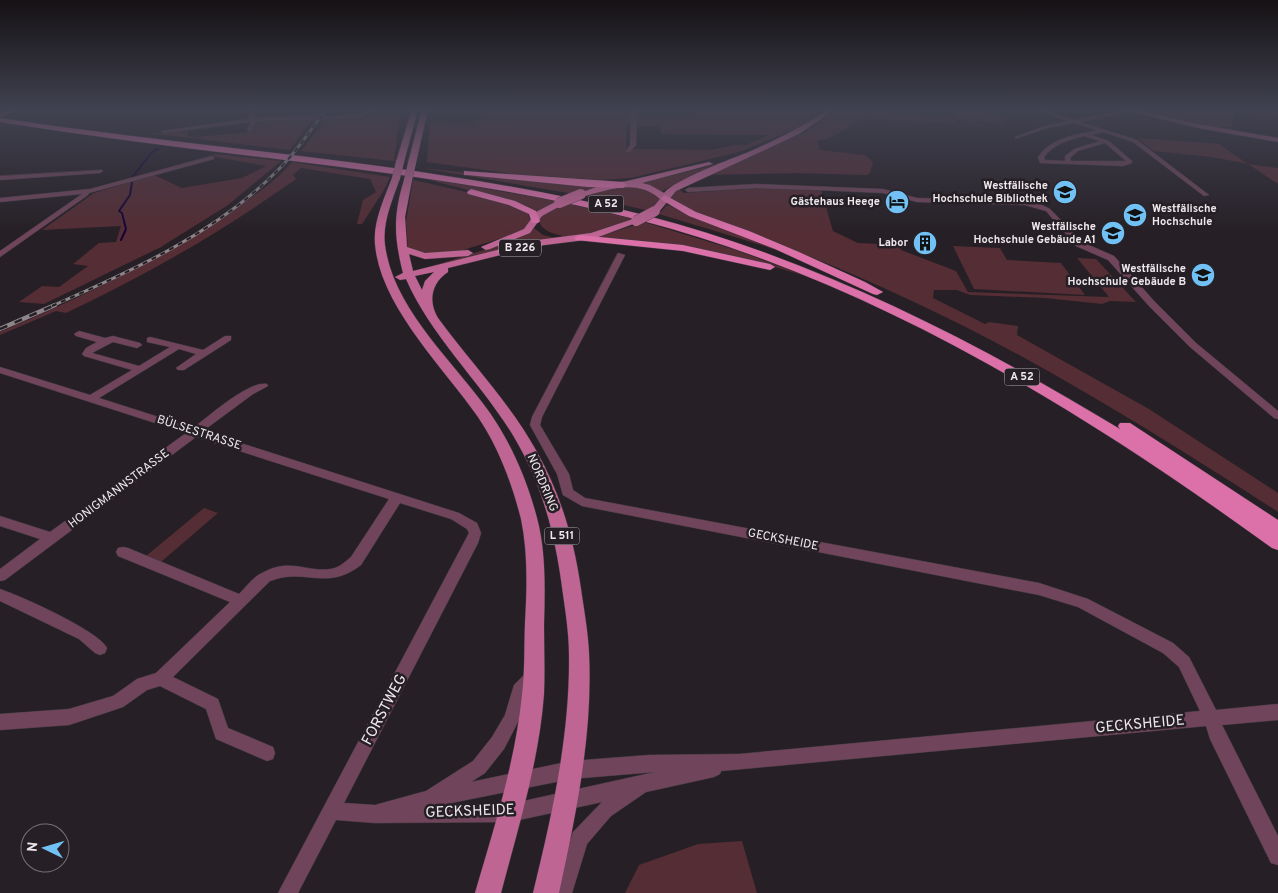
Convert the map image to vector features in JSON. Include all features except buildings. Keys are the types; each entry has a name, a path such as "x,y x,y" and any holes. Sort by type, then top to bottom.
{"highway":[{"name":"A 52","path":"231,151 459,181 559,198 678,228 751,251 808,272 889,308 1016,374 1102,424 1204,490 1278,543"},
{"name":"A 52","path":"260,151 464,177 568,195 691,226 758,247 829,273 910,309 1035,373 1117,421 1278,528"},
{"path":"287,154 334,157 536,180 591,185 623,185"},
{"path":"273,156 380,172 456,188 524,208 533,214 540,228"},
{"path":"665,198 676,207 744,232 829,268 910,309"},
{"path":"579,238 683,248 731,258 802,277 889,308"}],"main road":[{"name":"NORDRING","path":"403,151 384,215 380,235 381,256 388,278 421,331 483,414 500,441 513,468 529,520 536,570 534,675 524,750 510,813 488,893"},
{"name":"NORDRING","path":"415,151 400,216 402,249 408,274 426,309 518,431 539,470 553,505 567,557 579,654 577,708 566,800 546,893"},
{"name":"B 226","path":"388,278 465,258 531,244 611,232 655,212 664,203 665,198 673,188 754,151"},
{"name":"B 226","path":"465,258 521,235 530,229 540,228 539,214 559,202 581,194 742,156"},
{"path":"623,185 652,188 665,198"},
{"path":"540,228 558,236 579,238"},
{"path":"402,249 425,256 465,258"},
{"path":"426,309 426,291 430,280 465,258"}],"street":[{"path":"1046,151 1041,157 1042,162 1126,164 1130,162 1117,151"},
{"path":"1068,163 1068,157 1075,151"},
{"path":"1147,151 1206,195"},
{"path":"0,200 90,191 212,158"},
{"path":"0,178 100,171"},
{"path":"688,190 756,186 808,187 883,191 917,200 1035,204 1048,210 1079,244 1111,258 1152,304 1193,345 1278,416"},
{"path":"0,255 90,191"},
{"name":"GECKSHEIDE","path":"621,255 537,417 535,425 563,474 567,492 582,502 1039,589 1083,603 1162,644 1184,662 1212,718 1216,732 1278,856"},
{"path":"79,334 105,341"},
{"path":"137,345 113,338 89,350 87,354 140,369"},
{"path":"181,368 228,338"},
{"path":"150,340 204,353"},
{"path":"91,399 178,346"},
{"name":"BÜLSESTRASSE","path":"0,370 455,516 473,526"},
{"name":"HONIGMANNSTRASSE","path":"0,576 249,392 263,386"},
{"path":"0,722 69,718 117,702 143,684 162,679 266,577 287,570 323,575 348,568 356,561 397,497"},
{"path":"0,521 52,538"},
{"name":"FORSTWEG","path":"288,893 471,543 475,533 473,526"},
{"path":"123,552 241,601"},
{"path":"0,595 84,635 100,648"},
{"path":"425,800 479,767 498,743 512,718 520,690 534,675"},
{"path":"162,679 212,704 222,733 267,753"},
{"name":"GECKSHEIDE","path":"375,814 425,800 571,770 649,764 739,762 1278,712"},
{"name":"GECKSHEIDE","path":"331,811 375,814 510,813 739,762"},
{"path":"562,893 580,839 605,810 645,783"}],"shaded area":[{"path":"301,151 395,151 394,161"},
{"path":"428,151 742,151 631,178 600,180 513,174 427,162"},
{"path":"762,151 826,151 865,155 873,162 870,173 867,175 797,173 706,175"},
{"path":"1154,151 1229,151 1248,164 1212,157"},
{"path":"216,154 281,161 228,205 161,247 44,304 19,302 42,286 59,287 88,266 73,264 99,243 116,242 121,226 42,230 94,193 154,175 182,188 242,178 266,166 211,156"},
{"path":"292,162 390,177 362,224 357,224 363,200 376,192 370,179 301,168 293,175 296,179 241,217 155,268 66,313 56,311 0,335 0,332 118,278 175,247 255,195 278,177"},
{"path":"718,164 662,191 637,184"},
{"path":"1248,164 1278,168 1278,184"},
{"path":"421,168 600,186 574,194"},
{"path":"414,176 556,201 536,214 527,206 515,202"},
{"path":"413,180 511,204 528,214 531,222 525,229 509,236 450,254 430,256 408,249 406,222"},
{"path":"625,186 643,188 661,198 650,211 584,196"},
{"path":"677,188 684,193 761,188 821,190 833,231 858,243 900,245 901,250 956,271 968,292 1109,297 1077,258 1096,259 1136,302 1110,301 1102,304 1045,298 970,295 957,290 934,290 933,298 985,324 989,322 1018,326 1017,335 1149,409 1278,493 1278,512 1150,431 1019,355 938,313 854,275 725,223 682,208 669,200 672,192"},
{"path":"566,203 634,219 613,228 588,235 563,236 552,233 542,227 539,221 544,213"},
{"path":"667,205 737,231 804,260 659,214"},
{"path":"644,222 736,250 802,275 751,260 595,238"},
{"path":"534,228 543,235 556,238 416,271 500,245"},
{"path":"953,246 1000,248 1007,260 1061,263 1085,295 974,289"},
{"path":"204,508 218,513 161,562 146,556"},
{"path":"742,841 757,893 625,893 639,865 698,844"}],"waterway":[{"path":"131,179 155,151"},
{"path":"121,240 126,229 122,213 119,211 130,195 132,182"}],"railway":[{"path":"52,306 143,264 201,231 255,192 295,151"},
{"path":"0,329 55,305"}],"place":[{"name":"Westfälische Hochschule Bibliothek","path":"1065,192"},
{"name":"Gästehaus Heege","path":"897,202"},
{"name":"Westfälische Hochschule","path":"1135,215"},
{"name":"Westfälische Hochschule Gebäude A1","path":"1113,233"},
{"name":"Labor","path":"925,243"},
{"name":"Westfälische Hochschule Gebäude B","path":"1203,275"}]}
